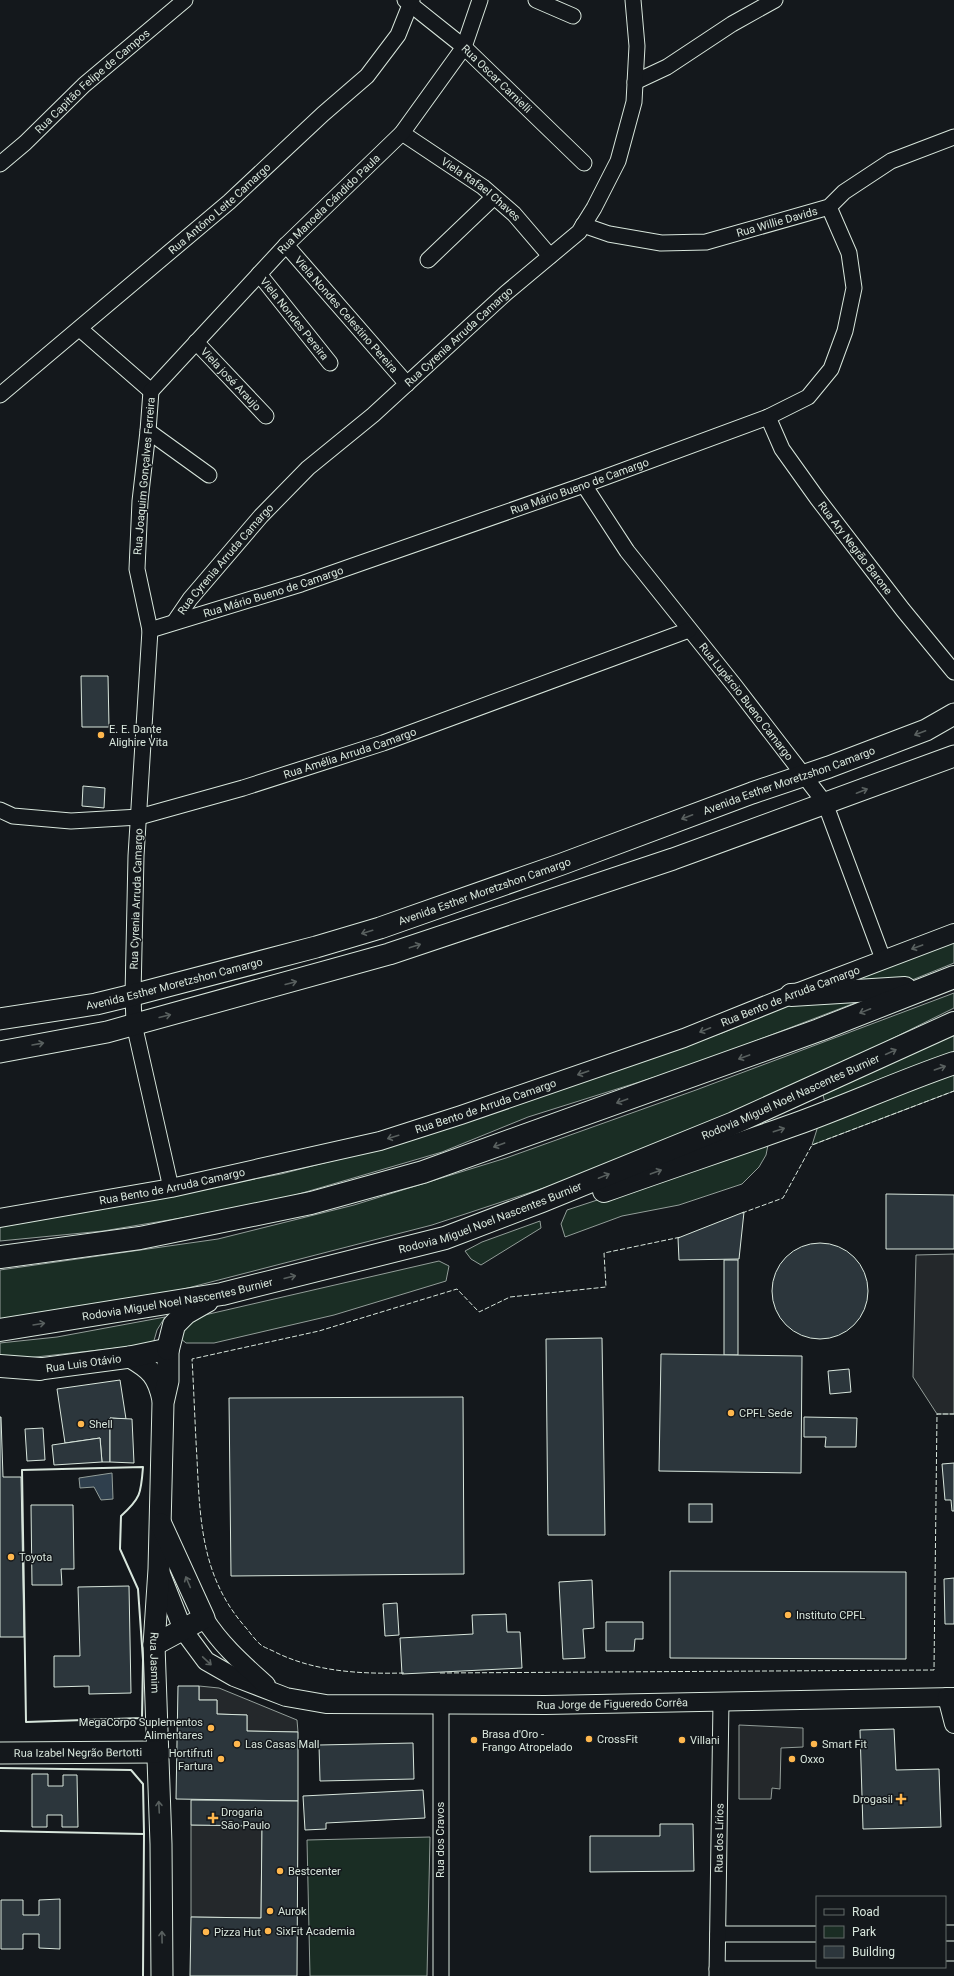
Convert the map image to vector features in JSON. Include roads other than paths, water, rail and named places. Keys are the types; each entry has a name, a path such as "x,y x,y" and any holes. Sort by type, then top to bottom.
{"highway":[{"path":"0,1257 140,1238 312,1203 423,1172 819,1030 954,977"},
{"path":"791,995 926,987"},
{"name":"Rodovia Miguel Noel Nascentes Burnier","path":"0,1330 222,1294 445,1238 542,1201 734,1123 954,1023"},
{"path":"542,1201 557,1209 719,1149 797,1124 908,1079 954,1063"},
{"path":"168,1349 174,1325 186,1313 222,1294"},
{"path":"0,1366 40,1369"}],"main road":[{"name":"Avenida Esther Moretzshon Camargo","path":"0,1019 96,1004 316,947 380,928 562,864 802,775 829,767 926,730 954,714"},
{"path":"0,1052 107,1032 403,950 666,861 763,824 954,756"},
{"name":"Rua Luis Otávio","path":"40,1369 130,1357 168,1349"},
{"name":"Rua Jasmim","path":"162,1976 161,1844 156,1752 154,1645 159,1569 163,1403 168,1381 168,1349"},
{"path":"130,1357 146,1366 152,1372 159,1385 163,1403"},
{"name":"Rua Jorge de Figueredo Corrêa","path":"160,1521 204,1618"},
{"path":"154,1645 204,1618"},
{"name":"Rua Izabel Negrão Bertotti","path":"0,1753 156,1752"}],"street":[{"name":"Rua Capitão Felipe de Campos","path":"0,164 84,85 185,0"},
{"name":"Rua Manoela Cándido Paula","path":"151,391 286,245 402,133 464,47 480,0"},
{"path":"536,0 573,16"},
{"name":"Rua Cyrenia Arruda Camargo","path":"176,621 190,599 261,516 308,468 373,415 506,293 579,232 594,208 618,161 634,102 637,46 633,0"},
{"path":"635,82 667,67 732,24 775,0"},
{"name":"Rua Oscar Carnielli","path":"409,1 464,47 584,163"},
{"name":"Rua Antôno Leite Camargo","path":"0,395 229,202 323,114 367,76 398,35 409,1"},
{"name":"Viela Rafael Chaves","path":"402,133 483,187 514,214 550,256"},
{"name":"Rua Willie Davids","path":"583,225 609,234 661,243 706,242 829,207 844,192 891,161 954,137"},
{"path":"428,260 494,197"},
{"name":"Rua Mário Bueno de Camargo","path":"150,630 301,584 584,485 768,417 808,398 831,369 845,331 854,288 849,253 829,207"},
{"name":"Viela Nondes Celestino Pereira","path":"286,245 408,384"},
{"name":"Viela Nondes Pereira","path":"259,274 330,363"},
{"name":"Rua Joaquim Gonçalves Ferreira","path":"80,328 151,391 140,501 137,569 150,630"},
{"name":"Viela josé Araujo","path":"196,342 266,416"},
{"name":"Rua Ary Negrão Barone","path":"768,417 782,449 904,610 954,672"},
{"path":"148,431 209,476"},
{"name":"Rua Lupércio Bueno Camargo","path":"584,485 627,551 735,686 825,803 883,959"},
{"name":"Rua Cyrenia Arruda Camargo","path":"150,630 140,818 136,856 133,995 134,1024 171,1188"},
{"name":"Rua Amélia Arruda Camargo","path":"0,810 13,816 71,821 140,818 243,788 383,743 689,630"},
{"name":"Rua Bento de Arruda Camargo","path":"0,1218 171,1188 394,1136 461,1115 684,1038 883,959 954,933"},
{"name":"Rua Luis Otávio","path":"0,1376 40,1369"},
{"name":"Rua Jorge de Figueredo Corrêa","path":"159,1569 183,1630 206,1661 234,1678 293,1699 326,1704 544,1705 950,1697"},
{"name":"Rua Jorge de Figueredo Corrêa","path":"204,1618 215,1635 236,1658 273,1691"},
{"path":"950,1697 954,1724"},
{"name":"Rua dos Lírios","path":"717,1973 720,1701"},
{"name":"Rua dos Cravos","path":"441,1704 441,1976"},
{"path":"718,1934 816,1934"},
{"path":"717,1973 954,1968"}],"water":[{"path":"112,1473 113,1499 101,1500 94,1487 80,1488 79,1478"}],"place":[{"name":"E. E. Dante Alighire Vita","path":"101,735"},
{"name":"CPFL Sede","path":"731,1413"},
{"name":"Shell","path":"81,1424"},
{"name":"Toyota","path":"11,1557"},
{"name":"Instituto CPFL","path":"788,1615"},
{"name":"MegaCorpo Suplementos Alimentares","path":"211,1728"},
{"name":"CrossFit","path":"589,1739"},
{"name":"Brasa d'Oro - Frango Atropelado","path":"474,1740"},
{"name":"Villani","path":"682,1740"},
{"name":"Las Casas Mall","path":"237,1744"},
{"name":"Smart Fit","path":"814,1744"},
{"name":"Hortifruti Fartura","path":"221,1759"},
{"name":"Oxxo","path":"792,1759"},
{"name":"Drogasil","path":"901,1799"},
{"name":"Drogaria São Paulo","path":"213,1818"},
{"name":"Bestcenter","path":"280,1871"},
{"name":"Aurok","path":"270,1911"},
{"name":"SixFit Academia","path":"268,1931"},
{"name":"Pizza Hut","path":"206,1932"}]}
